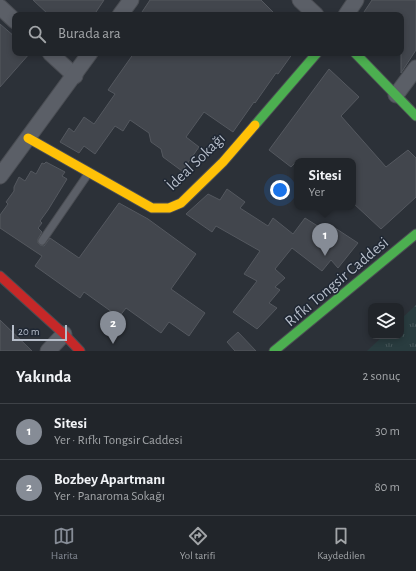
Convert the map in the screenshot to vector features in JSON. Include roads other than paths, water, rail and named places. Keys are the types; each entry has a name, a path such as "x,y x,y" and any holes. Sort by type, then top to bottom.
{"street":[{"path":"122,12 131,0"},
{"path":"300,0 313,12"},
{"path":"348,12 356,0"},
{"path":"0,7 12,18"},
{"path":"53,56 75,76"},
{"path":"0,176 75,76 88,56"},
{"name":"İdeal Sokağı","path":"28,138 152,208 169,208 181,203 224,162 314,56"},
{"path":"358,56 416,116"},
{"path":"396,95 416,68"},
{"name":"Rıfkı Tongsir Caddesi","path":"274,351 416,234"},
{"path":"0,276 64,334 80,351"},
{"path":"48,351 64,334"}],"lane":[{"path":"42,241 89,172"}],"place":[{"name":"Sitesi","path":"325,256"},
{"name":"Bozbey Apartmanı","path":"113,344"}]}
